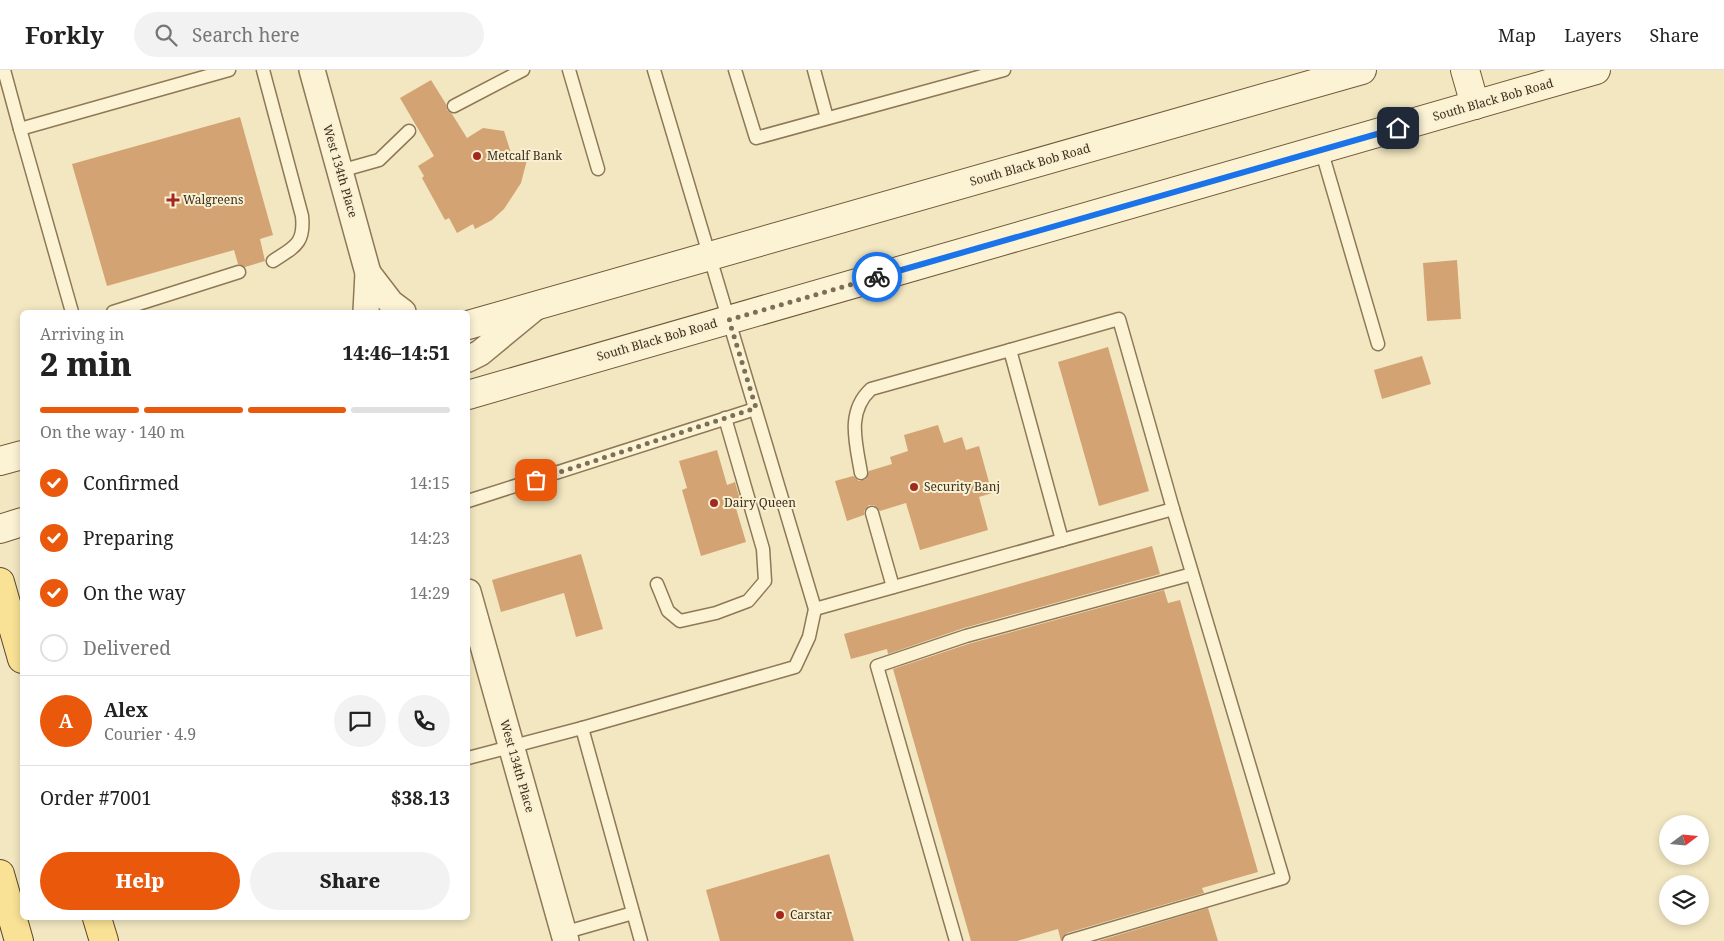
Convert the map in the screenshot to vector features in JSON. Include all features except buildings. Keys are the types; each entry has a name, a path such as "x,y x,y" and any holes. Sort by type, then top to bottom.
{"main road":[{"name":"South Black Bob Road","path":"470,324 1362,70"},
{"path":"1465,70 1475,105"},
{"name":"South Black Bob Road","path":"470,394 1475,105 1529,80 1596,70"},
{"path":"0,461 20,456"},
{"path":"0,529 20,523"},
{"path":"0,582 20,652"},
{"path":"0,874 19,941"},
{"path":"98,920 104,941"}],"street":[{"name":"West 134th Place","path":"312,70 368,273 366,310"},
{"name":"West 134th Place","path":"368,273 391,303 401,310"},
{"path":"470,358 480,353 539,304"},
{"name":"West 134th Place","path":"470,599 564,937"}],"lane":[{"path":"4,70 71,310"},
{"path":"20,129 229,70"},
{"path":"262,70 302,216 304,230 302,239 273,261"},
{"path":"454,106 523,70"},
{"path":"569,70 598,169"},
{"path":"470,757 582,728 795,667 809,637 815,609 654,70"},
{"path":"735,70 756,138 1004,70"},
{"path":"814,70 828,118"},
{"path":"340,171 379,160 409,130"},
{"path":"1321,150 1378,344"},
{"path":"119,310 239,272"},
{"path":"861,473 854,435 856,414 862,398 872,389 1119,319 1173,510 1283,878 1069,941"},
{"path":"1010,350 1062,540"},
{"path":"470,501 756,408"},
{"path":"657,584 668,611 680,621 716,613 748,601 765,581 763,549 725,418"},
{"path":"815,609 1173,510"},
{"path":"872,513 893,587"},
{"path":"956,941 877,666 966,636 1192,574"},
{"path":"582,728 641,941"},
{"path":"564,937 633,913"}],"way so far":[{"path":"536,480 756,408 729,320 877,277"}],"place":[{"name":"Metcalf Bank","path":"477,156"},
{"name":"Walgreens","path":"173,200"},
{"name":"Security Banj","path":"914,487"},
{"name":"Dairy Queen","path":"714,503"},
{"name":"Carstar","path":"780,915"}],"route":[{"path":"877,277 1398,128"}]}
